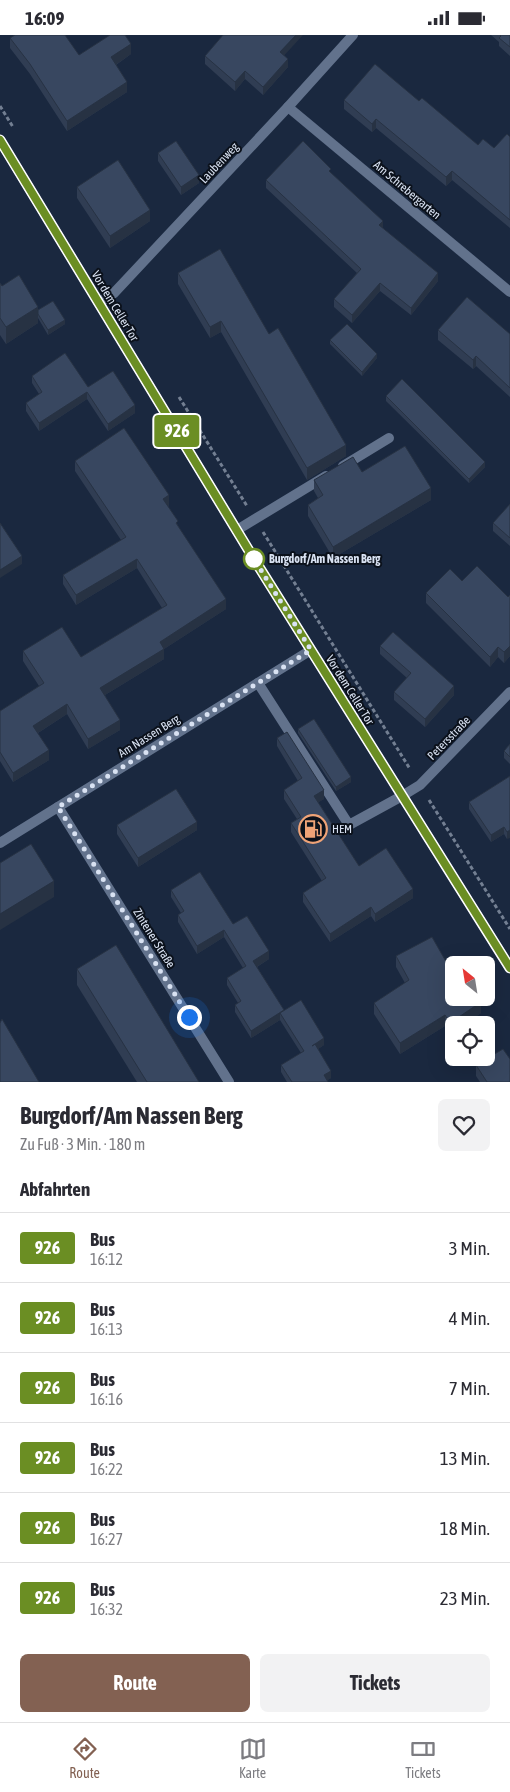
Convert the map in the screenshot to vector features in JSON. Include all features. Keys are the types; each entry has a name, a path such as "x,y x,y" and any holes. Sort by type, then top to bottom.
{"street":[{"name":"Laubenweg","path":"99,303 114,293 353,35"},
{"name":"Am Schrebergarten","path":"288,107 510,292"},
{"name":"Vor dem Celler Tor","path":"0,140 237,530 510,968"},
{"path":"237,530 389,438"},
{"name":"Am Nassen Berg","path":"0,843 311,650"},
{"name":"Petersstraße","path":"258,683 349,825 420,785 510,692"},
{"name":"Zintener Straße","path":"58,807 229,1082"}],"building":[{"path":"15,35 65,35 79,55 110,35 125,35 131,44 111,57 127,82 67,121 30,64 10,38"},
{"path":"223,35 296,35 280,52 288,59 263,87 245,71 235,82 205,56"},
{"path":"500,35 510,35 510,47 499,38"},
{"path":"375,64 419,101 422,98 478,145 483,139 494,148 507,134 510,137 510,220 452,171 446,177 376,119 372,124 344,100"},
{"path":"176,141 199,175 181,187 158,153"},
{"path":"303,141 331,169 329,171 383,221 379,225 438,273 411,308 380,283 352,315 334,299 361,269 266,180"},
{"path":"118,160 150,210 110,236 77,187"},
{"path":"220,249 269,334 278,328 346,445 307,468 221,321 210,327 178,273"},
{"path":"19,275 38,307 6,327 0,318 0,283 2,286"},
{"path":"467,297 510,334 510,388 476,356 473,360 438,330"},
{"path":"53,301 65,320 48,330 38,314 38,310"},
{"path":"347,324 377,354 362,372 330,340"},
{"path":"65,353 88,387 113,371 135,405 108,424 87,392 39,423 26,403 42,392 32,376"},
{"path":"402,379 485,462 469,479 386,396"},
{"path":"124,428 169,495 163,499 178,521 176,523 226,599 160,642 164,649 100,688 120,720 88,739 67,704 33,726 49,750 13,773 0,752 0,711 44,683 23,651 62,627 81,657 167,605 137,559 76,595 63,575 126,537 75,461"},
{"path":"405,446 431,488 333,547 308,505 323,495 314,480 353,457 362,472"},
{"path":"510,504 510,538 493,523"},
{"path":"0,523 22,556 0,570"},
{"path":"477,566 508,597 510,595 510,646 504,652 498,647 490,657 426,593 450,569 462,581"},
{"path":"393,632 454,686 425,719 394,692 411,673 380,646"},
{"path":"314,719 351,777 336,787 298,729"},
{"path":"287,732 324,790 314,796 359,866 386,848 413,889 375,914 371,907 330,934 303,893 326,878 291,823 301,817 284,790 302,778 277,738"},
{"path":"510,744 510,757 504,751"},
{"path":"510,776 510,830 507,832 504,827 491,835 469,802"},
{"path":"176,789 197,822 138,858 117,825"},
{"path":"31,844 54,881 0,914 0,863"},
{"path":"200,872 233,924 247,916 269,951 253,961 284,1010 251,1031 235,1005 241,1001 227,978 246,966 224,930 197,946 178,915 184,911 171,890"},
{"path":"432,937 445,960 445,1006 475,1006 460,1016 445,1015 400,1043 374,1003 409,980 396,956"},
{"path":"116,945 199,1082 147,1082 77,969"},
{"path":"301,1000 324,1038 315,1044 331,1071 324,1075 328,1082 292,1082 281,1065 304,1051 280,1013"},
{"path":"2,1019 39,1082 0,1082 0,1023"},
{"path":"503,1049 510,1059 510,1082 487,1082 477,1066 495,1066 495,1054"}],"bus line":[{"name":"926","path":"0,140 254,559 510,968"}],"place":[{"name":"Burgdorf/Am Nassen Berg","path":"254,559"},
{"name":"HEM","path":"313,829"}],"route":[{"path":"189,1017 58,807 311,650 254,559"}]}
